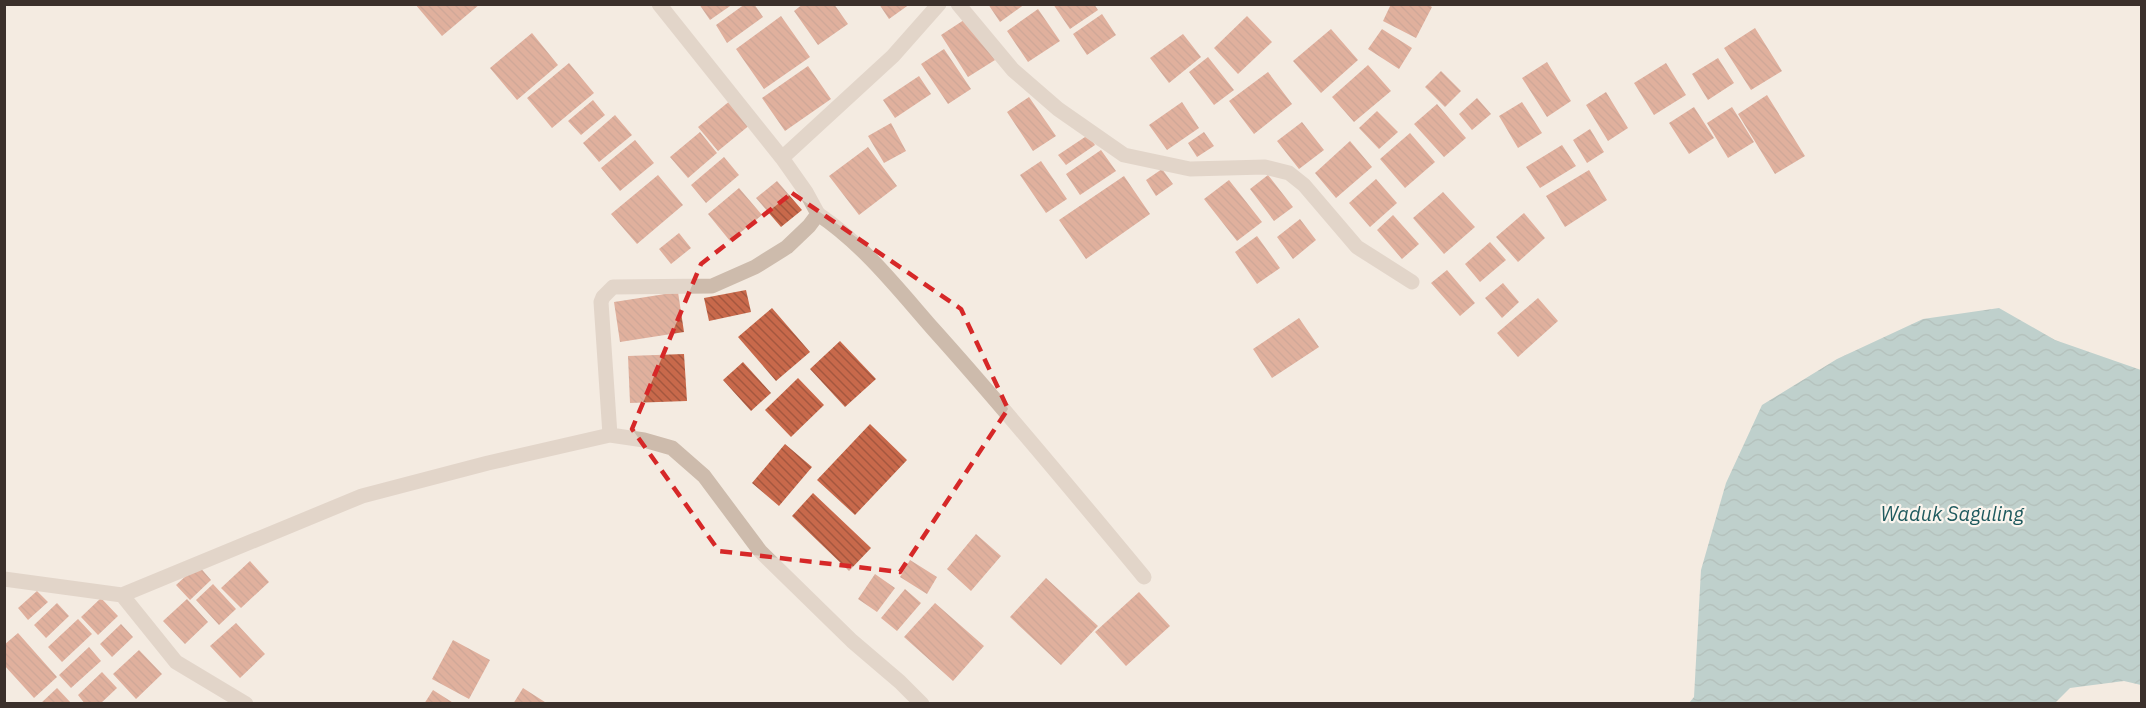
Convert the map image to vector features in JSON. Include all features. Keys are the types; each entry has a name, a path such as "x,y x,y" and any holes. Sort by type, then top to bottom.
{"street":[{"path":"659,4 782,158 818,214 842,230 893,283 964,363 1144,577"},
{"path":"782,158 893,56 939,4"},
{"path":"957,4 1013,70 1058,110 1124,155 1190,169 1265,167 1289,173 1304,185 1357,247 1412,282"},
{"path":"610,435 601,302 607,291 613,287 712,286 755,267 787,247 818,214"},
{"path":"4,579 122,595 362,496 488,463 610,435 644,440 672,448 704,476 760,551 852,641 922,704"},
{"path":"122,595 176,662 246,704"}],"highlighted area":[{"path":"792,193 961,309 1008,409 900,572 719,551 632,429 701,264"}],"water":[{"name":"Waduk Saguling","path":"1999,308 2055,340 2141,370 2141,685 2124,681 2070,688 2054,704 1689,703 1694,697 1701,570 1726,483 1762,405 1837,359 1923,319"}],"building":[{"path":"415,4 480,4 442,36"},
{"path":"699,4 733,4 710,20"},
{"path":"745,4 754,4 763,17 727,43 716,25"},
{"path":"803,4 834,4 848,24 818,45 794,11"},
{"path":"879,4 910,4 889,19"},
{"path":"988,4 1025,4 1000,22"},
{"path":"1053,4 1094,4 1098,10 1070,29"},
{"path":"1391,4 1427,4 1432,7 1416,38 1383,21"},
{"path":"1038,9 1060,41 1028,62 1007,31"},
{"path":"1102,14 1116,35 1087,55 1073,34"},
{"path":"781,16 810,57 764,89 736,49"},
{"path":"1247,16 1272,42 1238,74 1214,48"},
{"path":"967,18 995,60 968,77 941,35"},
{"path":"1755,28 1782,71 1751,90 1724,48"},
{"path":"1331,29 1358,60 1321,93 1293,61"},
{"path":"1382,29 1412,48 1399,69 1368,49"},
{"path":"532,33 558,65 517,100 490,68"},
{"path":"1183,34 1201,57 1169,83 1150,58"},
{"path":"944,49 971,89 948,104 921,64"},
{"path":"1208,57 1234,90 1214,105 1189,72"},
{"path":"1718,58 1734,83 1708,100 1692,74"},
{"path":"1547,62 1571,101 1547,117 1522,78"},
{"path":"569,63 594,93 552,128 527,98"},
{"path":"1666,63 1686,95 1654,115 1634,83"},
{"path":"1368,65 1391,91 1354,122 1332,97"},
{"path":"808,66 831,99 785,131 762,98"},
{"path":"1441,71 1461,91 1445,107 1425,87"},
{"path":"1268,72 1292,104 1254,134 1229,101"},
{"path":"919,76 931,94 895,118 883,100"},
{"path":"1606,92 1628,128 1608,141 1586,105"},
{"path":"1767,95 1805,156 1775,174 1738,114"},
{"path":"1029,97 1056,136 1033,151 1007,112"},
{"path":"1477,98 1491,114 1472,130 1459,114"},
{"path":"593,100 605,115 581,135 568,121"},
{"path":"731,100 751,124 718,151 698,127"},
{"path":"1182,102 1199,128 1167,150 1149,125"},
{"path":"1522,102 1542,133 1518,148 1499,116"},
{"path":"1437,104 1466,138 1444,157 1414,124"},
{"path":"1694,107 1714,138 1689,154 1669,123"},
{"path":"1732,107 1754,142 1728,158 1707,123"},
{"path":"1377,111 1398,132 1379,149 1359,128"},
{"path":"615,115 632,135 599,162 583,143"},
{"path":"1302,122 1324,150 1299,169 1277,141"},
{"path":"891,123 906,151 884,163 868,136"},
{"path":"1590,129 1604,152 1587,163 1573,140"},
{"path":"700,132 717,153 688,178 670,157"},
{"path":"1204,132 1214,146 1197,157 1188,143"},
{"path":"1410,133 1435,162 1405,188 1380,159"},
{"path":"1088,135 1095,145 1066,165 1058,155"},
{"path":"635,140 654,163 620,191 601,168"},
{"path":"1350,141 1372,167 1336,198 1315,173"},
{"path":"1562,145 1576,166 1540,188 1526,167"},
{"path":"868,147 897,186 859,215 829,176"},
{"path":"1101,150 1116,171 1080,195 1066,174"},
{"path":"724,157 739,175 706,203 691,185"},
{"path":"1041,161 1067,199 1046,213 1020,175"},
{"path":"1162,169 1173,184 1156,196 1146,180"},
{"path":"1589,170 1607,200 1565,227 1546,196"},
{"path":"658,175 683,205 637,244 611,214"},
{"path":"1268,175 1293,207 1274,221 1250,189"},
{"path":"1124,176 1150,214 1086,259 1059,220"},
{"path":"1376,179 1397,203 1370,227 1349,203"},
{"path":"1229,180 1262,222 1237,241 1204,199"},
{"path":"777,181 802,210 781,227 756,198"},
{"path":"739,188 762,215 730,241 708,214"},
{"path":"1443,192 1475,227 1444,254 1413,218"},
{"path":"1524,213 1545,238 1518,262 1496,237"},
{"path":"1393,215 1419,244 1402,259 1377,230"},
{"path":"1300,219 1316,240 1293,259 1277,237"},
{"path":"679,233 691,248 671,264 659,249"},
{"path":"1257,236 1280,268 1257,284 1235,252"},
{"path":"1490,242 1506,260 1480,282 1465,264"},
{"path":"1447,270 1475,303 1460,316 1431,283"},
{"path":"1503,283 1519,302 1502,318 1485,298"},
{"path":"746,290 751,312 709,321 704,298"},
{"path":"678,292 684,332 620,342 614,302"},
{"path":"1538,298 1558,321 1518,357 1497,333"},
{"path":"772,308 810,352 776,381 738,337"},
{"path":"1299,318 1319,347 1272,378 1253,349"},
{"path":"840,341 876,379 845,407 810,369"},
{"path":"684,354 687,401 630,403 628,356"},
{"path":"743,362 771,393 751,411 723,380"},
{"path":"798,378 824,405 791,437 765,410"},
{"path":"870,424 907,460 855,515 817,480"},
{"path":"785,444 812,467 779,506 752,483"},
{"path":"813,493 871,548 849,571 792,516"},
{"path":"976,534 1001,556 971,591 947,569"},
{"path":"910,560 937,577 927,594 900,577"},
{"path":"250,561 269,582 241,608 221,588"},
{"path":"198,565 211,580 190,600 176,585"},
{"path":"875,574 895,588 877,612 858,599"},
{"path":"1046,578 1098,626 1061,665 1010,617"},
{"path":"213,584 236,609 219,625 196,600"},
{"path":"905,589 921,603 897,631 881,618"},
{"path":"37,591 48,602 28,620 18,608"},
{"path":"1139,592 1170,626 1126,666 1095,632"},
{"path":"101,598 118,616 98,635 81,617"},
{"path":"187,599 208,622 185,644 163,621"},
{"path":"57,603 69,616 46,638 34,625"},
{"path":"935,603 984,646 953,681 904,637"},
{"path":"78,619 92,634 62,662 48,647"},
{"path":"236,623 265,654 240,678 210,646"},
{"path":"121,624 133,637 112,657 100,644"},
{"path":"18,633 57,677 34,698 4,665 4,645"},
{"path":"453,640 490,660 469,699 432,679"},
{"path":"89,647 101,661 71,688 59,675"},
{"path":"139,650 162,674 136,699 113,674"},
{"path":"102,672 117,688 100,704 85,704 78,695"},
{"path":"57,688 72,704 40,704"},
{"path":"523,688 548,704 513,704"},
{"path":"433,690 455,704 424,704"}]}
